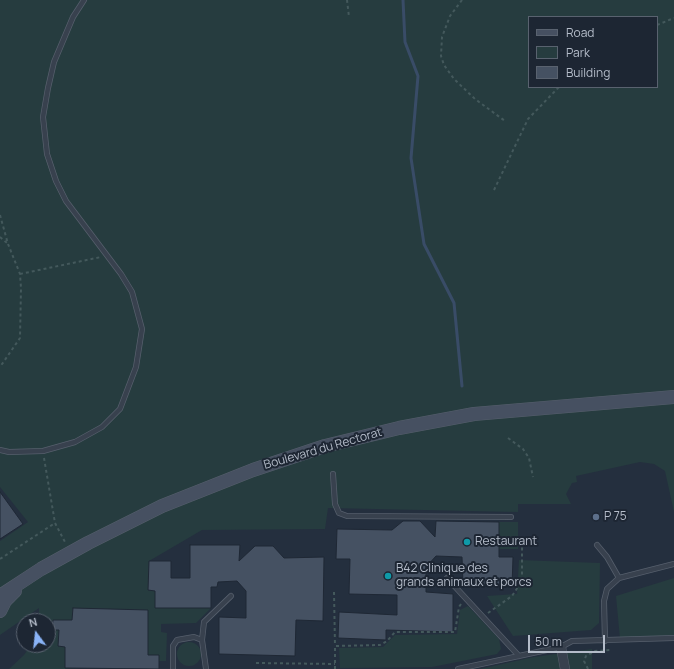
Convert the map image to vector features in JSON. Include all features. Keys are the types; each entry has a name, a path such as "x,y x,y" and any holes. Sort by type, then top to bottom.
{"main road":[{"name":"Boulevard du Rectorat","path":"0,596 41,570 100,536 162,506 253,470 346,441 399,428 474,414 674,397"},
{"path":"0,611 9,596 41,570"}],"street":[{"path":"561,647 565,669"}],"lane":[{"path":"0,450 9,452 43,451 75,442 102,427 120,409 136,367 142,329 132,292 66,202 56,181 47,154 43,117 54,62 73,18 84,0"},
{"path":"333,474 335,504 339,513 347,516 511,516"},
{"path":"597,545 607,557 619,578"},
{"path":"605,640 604,601 607,589 619,578 674,564"},
{"path":"447,578 519,656"},
{"path":"206,669 202,640 204,622 231,596"},
{"path":"173,669 173,646 177,640 190,637 202,640"},
{"path":"458,669 561,647 572,641 674,638"}],"path":[{"path":"346,0 349,17"},
{"path":"462,0 450,16 442,37 441,56 444,65 454,79 475,99 505,121"},
{"path":"658,25 674,18"},
{"path":"494,190 528,120 558,88"},
{"path":"0,215 8,244 20,274 21,288 20,338 0,367"},
{"path":"0,237 8,244"},
{"path":"20,274 107,256"},
{"path":"508,438 526,453 533,477"},
{"path":"43,451 55,523 66,544"},
{"path":"0,559 55,523"},
{"path":"483,617 512,596 522,581 522,544"},
{"path":"334,592 335,669"},
{"path":"335,646 380,645 387,641 394,632 455,632 459,607 467,599"},
{"path":"588,669 584,661 586,656 594,651 610,650"},
{"path":"256,663 335,664"}],"green space":[{"path":"0,0 674,0 674,512 665,471 654,464 640,462 576,476 577,482 572,483 566,494 571,504 518,504 518,512 328,508 325,529 202,530 149,561 148,590 155,591 155,608 211,608 196,623 161,624 161,632 167,633 166,661 159,661 159,658 148,658 148,620 146,619 146,610 74,608 73,620 56,620 56,613 39,613 39,608 32,613 16,613 16,624 0,635 0,541 28,522 0,487"},
{"path":"499,522 518,522 518,549 499,549"},
{"path":"519,560 600,563 599,623 591,630 513,636 487,596 517,594"},
{"path":"674,578 674,635 620,639 616,596"},
{"path":"468,606 499,639 501,649 497,654 432,667 340,668 339,648 383,647 395,635 457,634 460,610"},
{"path":"56,630 59,630 58,646 70,647 65,657 65,668 81,669 9,669 25,653 56,653"},
{"path":"189,642 198,645 201,654 198,663 189,666 180,663 177,654 180,645"},
{"path":"592,649 592,669 480,669 534,657"}],"building":[{"path":"0,492 23,524 0,539"},
{"name":"B42 Clinique des grands animaux et porcs","path":"403,521 420,521 435,537 436,521 499,522 499,557 513,557 512,587 463,585 462,557 436,556 426,567 426,592 453,594 453,632 386,630 386,640 338,638 339,612 397,615 397,595 349,594 350,559 336,559 337,529 392,530"},
{"path":"190,545 240,545 239,561 255,546 273,546 284,558 324,557 323,621 296,620 295,656 219,654 219,617 246,618 246,591 237,581 218,582 217,587 211,587 211,608 155,608 155,591 148,590 149,561 171,561 171,578 190,578"},
{"path":"73,608 148,610 148,655 159,655 159,669 65,668 65,647 58,646 59,630 56,630 56,620 72,620"}],"waterway":[{"path":"403,0 405,42 418,76 411,158 424,244 454,303 462,386"}],"place":[{"name":"P 75","path":"596,517"},
{"name":"Restaurant","path":"467,542"},
{"name":"B42 Clinique des grands animaux et porcs","path":"388,576"}]}
